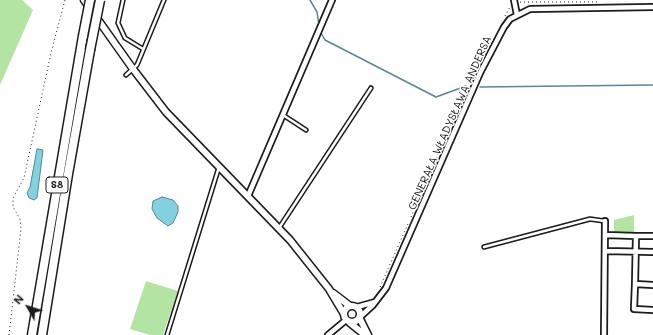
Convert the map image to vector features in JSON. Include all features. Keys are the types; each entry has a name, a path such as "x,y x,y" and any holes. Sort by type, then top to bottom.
{"highway":[{"name":"S8","path":"32,335 90,0"},
{"name":"S8","path":"42,335 68,174 100,0"}],"street":[{"path":"84,0 133,69 166,112 279,229 309,263 329,289 346,319 365,335"},
{"path":"248,196 332,0"},
{"path":"514,1 518,15"},
{"name":"GENERAŁA WŁADYSŁAWA ANDERSA","path":"360,317 386,288 495,42 504,27 518,15 530,9 653,7"},
{"path":"604,335 606,251 605,221"},
{"path":"606,235 653,236"},
{"path":"636,236 634,309 653,310"},
{"path":"606,251 653,252"},
{"path":"635,284 653,285"},
{"path":"329,289 353,307 360,310 360,317 368,335"},
{"path":"328,335 346,319 346,309 375,302"},
{"path":"346,319 355,322 360,317"}],"lane":[{"path":"123,0 118,23 125,38 144,49"},
{"path":"126,75 133,69 144,49 164,0"},
{"path":"279,229 371,88"},
{"path":"284,115 306,130"},
{"path":"167,335 220,167"},
{"path":"484,247 590,219 605,221"}],"path":[{"path":"8,335 20,229 20,219 13,206 13,198 24,178 51,53 65,0"},
{"path":"502,22 514,1 602,2"},
{"path":"380,287 463,98"}],"green space":[{"path":"0,0 22,0 33,10 0,85"},
{"path":"634,215 634,232 614,232 614,220"},
{"path":"146,281 178,291 163,335 150,335 130,329"}],"water":[{"path":"37,149 43,150 37,198 34,200 29,198 27,193 30,187"},
{"path":"162,197 173,200 178,206 178,212 173,223 168,226 157,218 152,209 153,201"}],"waterway":[{"path":"310,0 317,12 319,25"},
{"path":"321,33 325,40 436,97 466,86"},
{"path":"480,87 653,85"}]}
